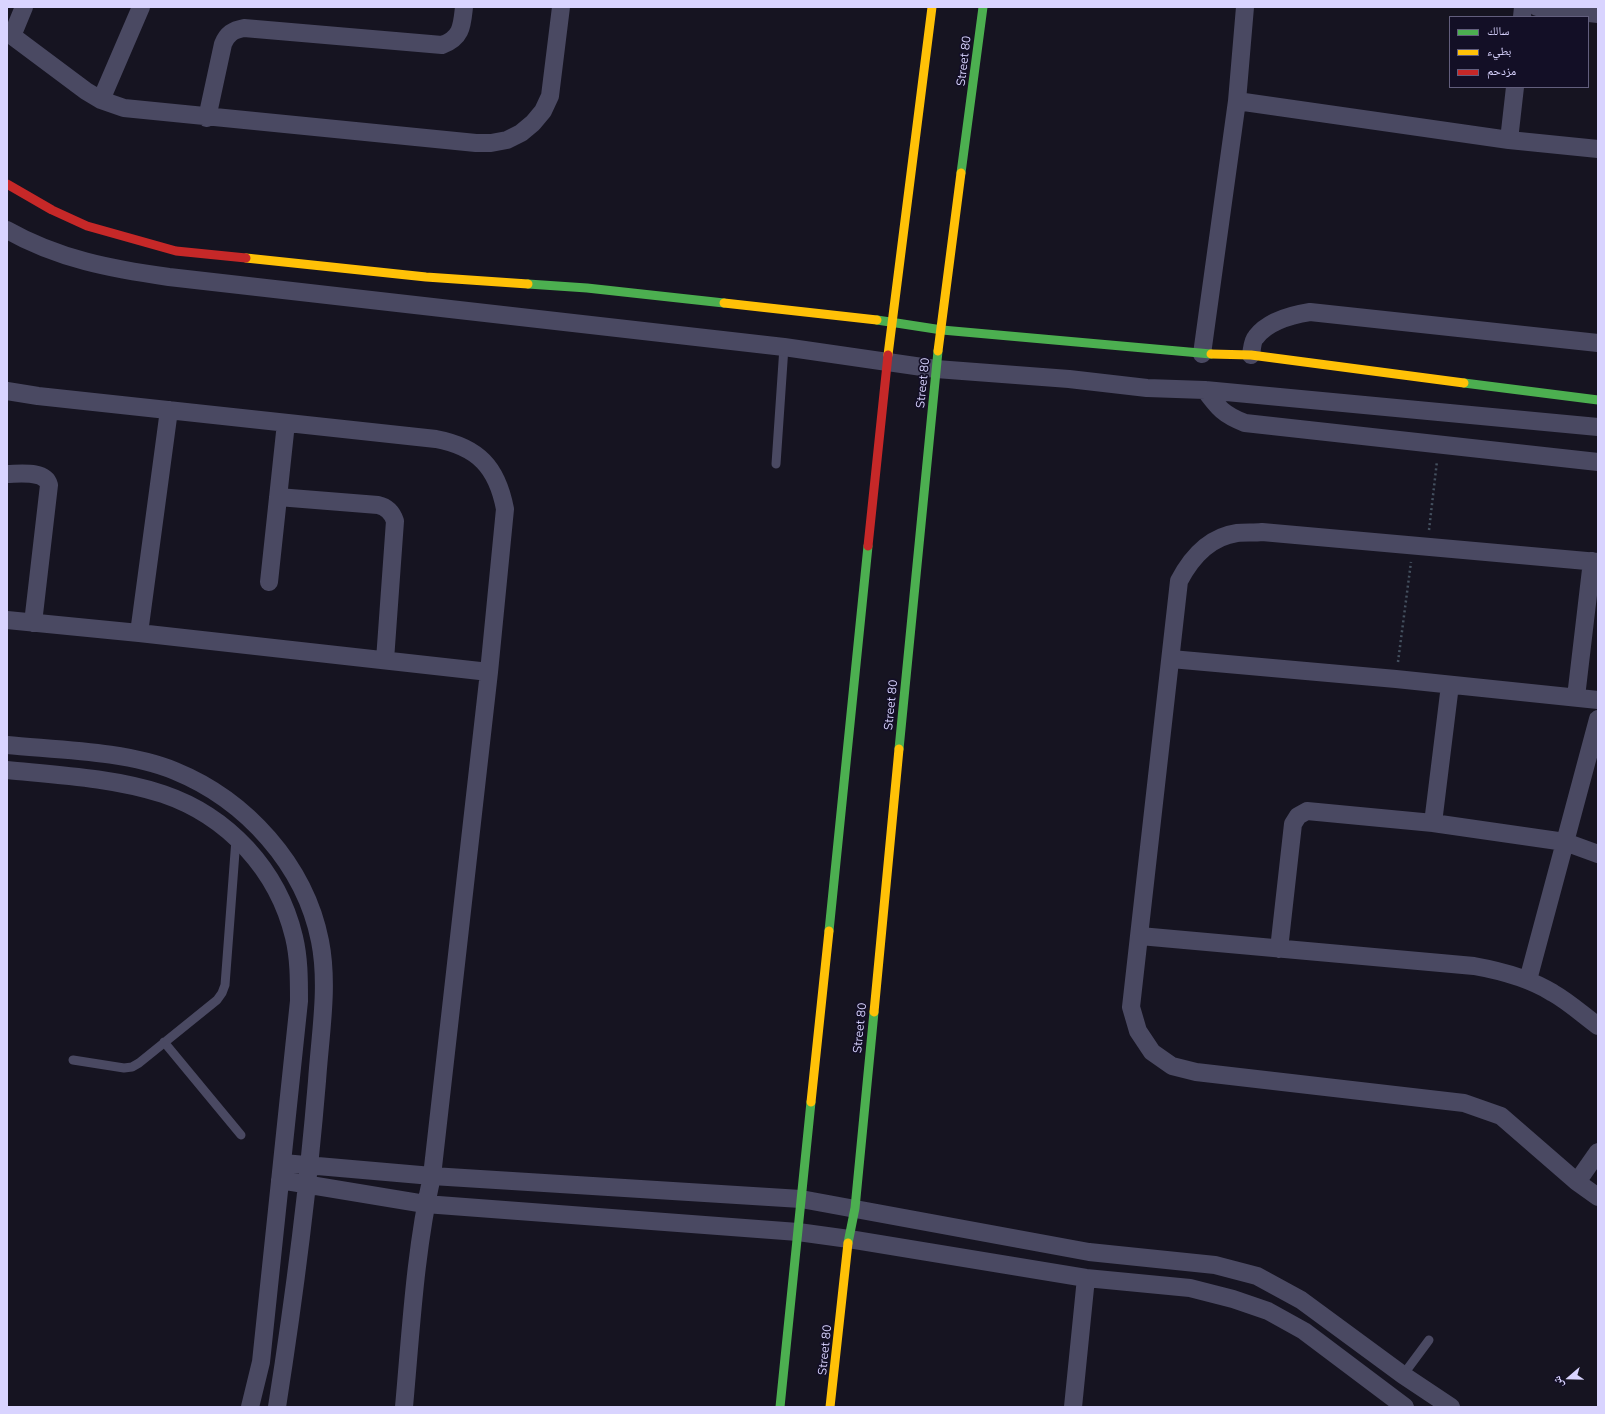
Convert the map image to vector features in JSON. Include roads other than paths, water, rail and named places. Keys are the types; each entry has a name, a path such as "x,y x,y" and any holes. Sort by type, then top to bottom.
{"street":[{"path":"24,7 9,34 86,91 101,100 124,108 207,118 476,143 491,143 507,140 521,133 533,123 543,110 550,96 561,7"},
{"path":"101,100 141,7"},
{"path":"207,118 225,37 237,29 244,28 442,45 455,39 459,33 462,26 464,7"},
{"path":"780,1407 887,363 932,7"},
{"name":"Street 80","path":"830,1407 849,1239 855,1208 936,369 983,7"},
{"path":"1202,354 1237,101 1245,7"},
{"path":"1538,7 1598,14"},
{"path":"1509,140 1515,88"},
{"path":"1237,101 1509,140 1598,149"},
{"path":"7,184 52,210 87,226 176,251 426,277 587,288 893,322 942,330 1202,354 1251,355 1598,400"},
{"path":"7,230 23,239 70,258 118,270 784,347 936,369 1069,379 1148,388 1205,390 1598,427"},
{"path":"1251,355 1255,338 1267,327 1280,319 1294,314 1310,312 1598,343"},
{"path":"1205,390 1218,408 1231,418 1245,424 1598,462"},
{"path":"7,391 38,396 454,442 470,450 483,461 494,475 501,491 504,509 489,672 432,1176 425,1204 404,1407"},
{"path":"139,633 169,410"},
{"path":"268,582 286,423"},
{"path":"7,474 40,475 46,479 49,485 33,623"},
{"path":"278,497 378,505 384,507 393,515 395,521 385,660"},
{"path":"1576,697 1595,562 1262,532 1236,533 1218,539 1202,550 1188,564 1179,581 1131,1008 1138,1031 1152,1052 1172,1066 1196,1072 1464,1103 1501,1116 1577,1182 1598,1197"},
{"path":"7,620 139,633 489,672"},
{"path":"1171,659 1396,679 1598,700"},
{"path":"1433,823 1450,685"},
{"path":"1528,980 1598,719"},
{"path":"250,1407 261,1362 300,1001 299,969 294,937 284,906 270,878 251,852 228,830 208,815 186,803 138,787 91,779 7,770 9,745 139,760 174,770 207,786 237,807 269,838 294,873 312,913 320,941 324,970 323,999 310,1165 277,1407"},
{"path":"1279,949 1293,824 1298,816 1307,811 1433,823 1565,842 1598,854"},
{"path":"1140,936 1474,966 1502,971 1528,980 1553,993 1598,1026"},
{"path":"1577,1182 1598,1152"},
{"path":"283,1162 432,1176 801,1199 1089,1252 1215,1265 1257,1276 1301,1300 1402,1375 1451,1407"},
{"path":"280,1180 425,1204 798,1232 1086,1278 1190,1288 1233,1298 1268,1311 1304,1331 1405,1407"},
{"path":"1073,1407 1086,1278"}],"lane":[{"path":"776,464 784,347"},
{"path":"74,1060 124,1068 132,1067 217,1000 222,993 224,985 236,838"},
{"path":"164,1042 241,1135"},
{"path":"1402,1375 1429,1340"}]}
